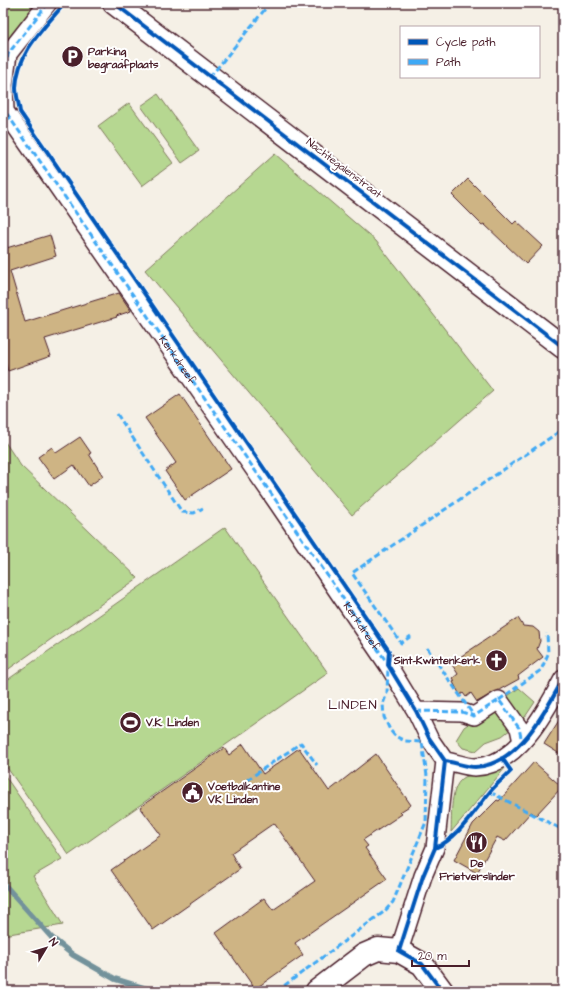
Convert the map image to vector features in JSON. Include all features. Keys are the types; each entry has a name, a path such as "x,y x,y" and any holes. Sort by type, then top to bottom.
{"street":[{"name":"Kerkdreef","path":"48,3 8,54 4,85 5,111 282,509 388,666 416,711 429,738 445,760"},
{"name":"Nachtegalenstraat","path":"114,3 563,346"},
{"path":"402,944 423,876 434,848 445,760 475,767 487,765 502,758 522,742 544,715 563,679"},
{"path":"416,711 462,712 474,716 499,700 519,728 522,742"},
{"path":"317,991 364,955 378,949 402,944"},
{"path":"402,944 422,964 442,991"}],"green space":[{"path":"3,3 37,3 3,45"},
{"path":"158,94 199,151 182,163 141,106"},
{"path":"129,103 173,163 142,186 98,126"},
{"path":"275,154 376,241 493,391 352,515 145,270"},
{"path":"3,439 21,466 138,578 3,673"},
{"name":"V.K. Linden","path":"225,527 328,673 69,855 3,762 3,683"},
{"path":"519,688 535,702 523,720 502,736 486,742 476,751 463,748 456,740 464,727"},
{"path":"505,768 451,832 452,802 456,787 460,781 474,773"},
{"path":"3,773 62,859 33,876 63,925 3,935"}],"building":[{"path":"468,179 513,224 516,221 543,246 526,264 484,224 482,225 452,195"},
{"path":"50,235 56,256 10,271 25,322 119,293 131,311 116,316 117,317 45,339 51,356 8,371 3,355 3,249"},
{"path":"180,394 231,469 185,500 165,471 176,463 145,418"},
{"path":"80,437 91,453 89,454 103,476 89,486 74,465 54,479 38,457 52,447 56,453"},
{"name":"Sint-Kwintenkerk","path":"518,618 523,626 533,627 539,632 540,641 537,649 543,657 518,676 519,679 477,702 471,693 466,697 463,693 460,695 453,682 455,681 453,678 458,674 451,663"},
{"path":"563,714 563,756 544,744"},
{"path":"243,744 263,774 299,748 329,791 376,754 411,805 400,812 402,814 363,840 368,846 365,848 387,879 295,943 303,955 255,989 216,933 264,898 273,910 315,881 274,823 231,853 240,869 153,930 111,870 161,835 140,807 224,748 229,755"},
{"path":"534,762 562,787 536,815 531,812 505,841 497,837 477,873 454,860 473,824 497,800 499,801"}],"waterway":[{"path":"3,883 52,938 73,955 115,979 154,991"}],"marked path":[{"path":"48,3 8,54 4,85 5,111 388,664"},
{"path":"210,77 270,3"},
{"path":"117,414 182,512 194,513 203,508"},
{"path":"411,636 401,643 352,573 563,429"},
{"path":"499,700 541,670 548,654 547,633"},
{"path":"427,648 474,716"},
{"path":"277,991 385,911 393,902 426,822 427,776 422,742 405,741 395,736 390,730 384,717 383,704 387,693 388,667"},
{"path":"416,711 462,712 474,716 499,700 519,728 522,742"},
{"path":"247,780 301,743 317,765"},
{"path":"490,792 563,830"}],"cycle path":[{"path":"65,3 33,41 21,63 16,88 20,112 389,651 388,665 416,711 429,738 445,761 435,848 423,876 399,951 422,964 442,991"},
{"path":"114,3 563,347"},
{"path":"445,761 475,767 490,764 504,757 517,747 539,721 563,679"},
{"path":"435,848 443,844 458,831 471,817 491,790 511,771 502,758"}],"place":[{"name":"Parking begraafplaats","path":"73,57"},
{"name":"Sint-Kwintenkerk","path":"496,660"},
{"name":"V.K. Linden","path":"131,722"},
{"name":"Voetbalkantine VK Linden","path":"192,792"},
{"name":"De Frietverslinder","path":"477,843"}],"district":[{"name":"LINDEN","path":"353,705"}]}
